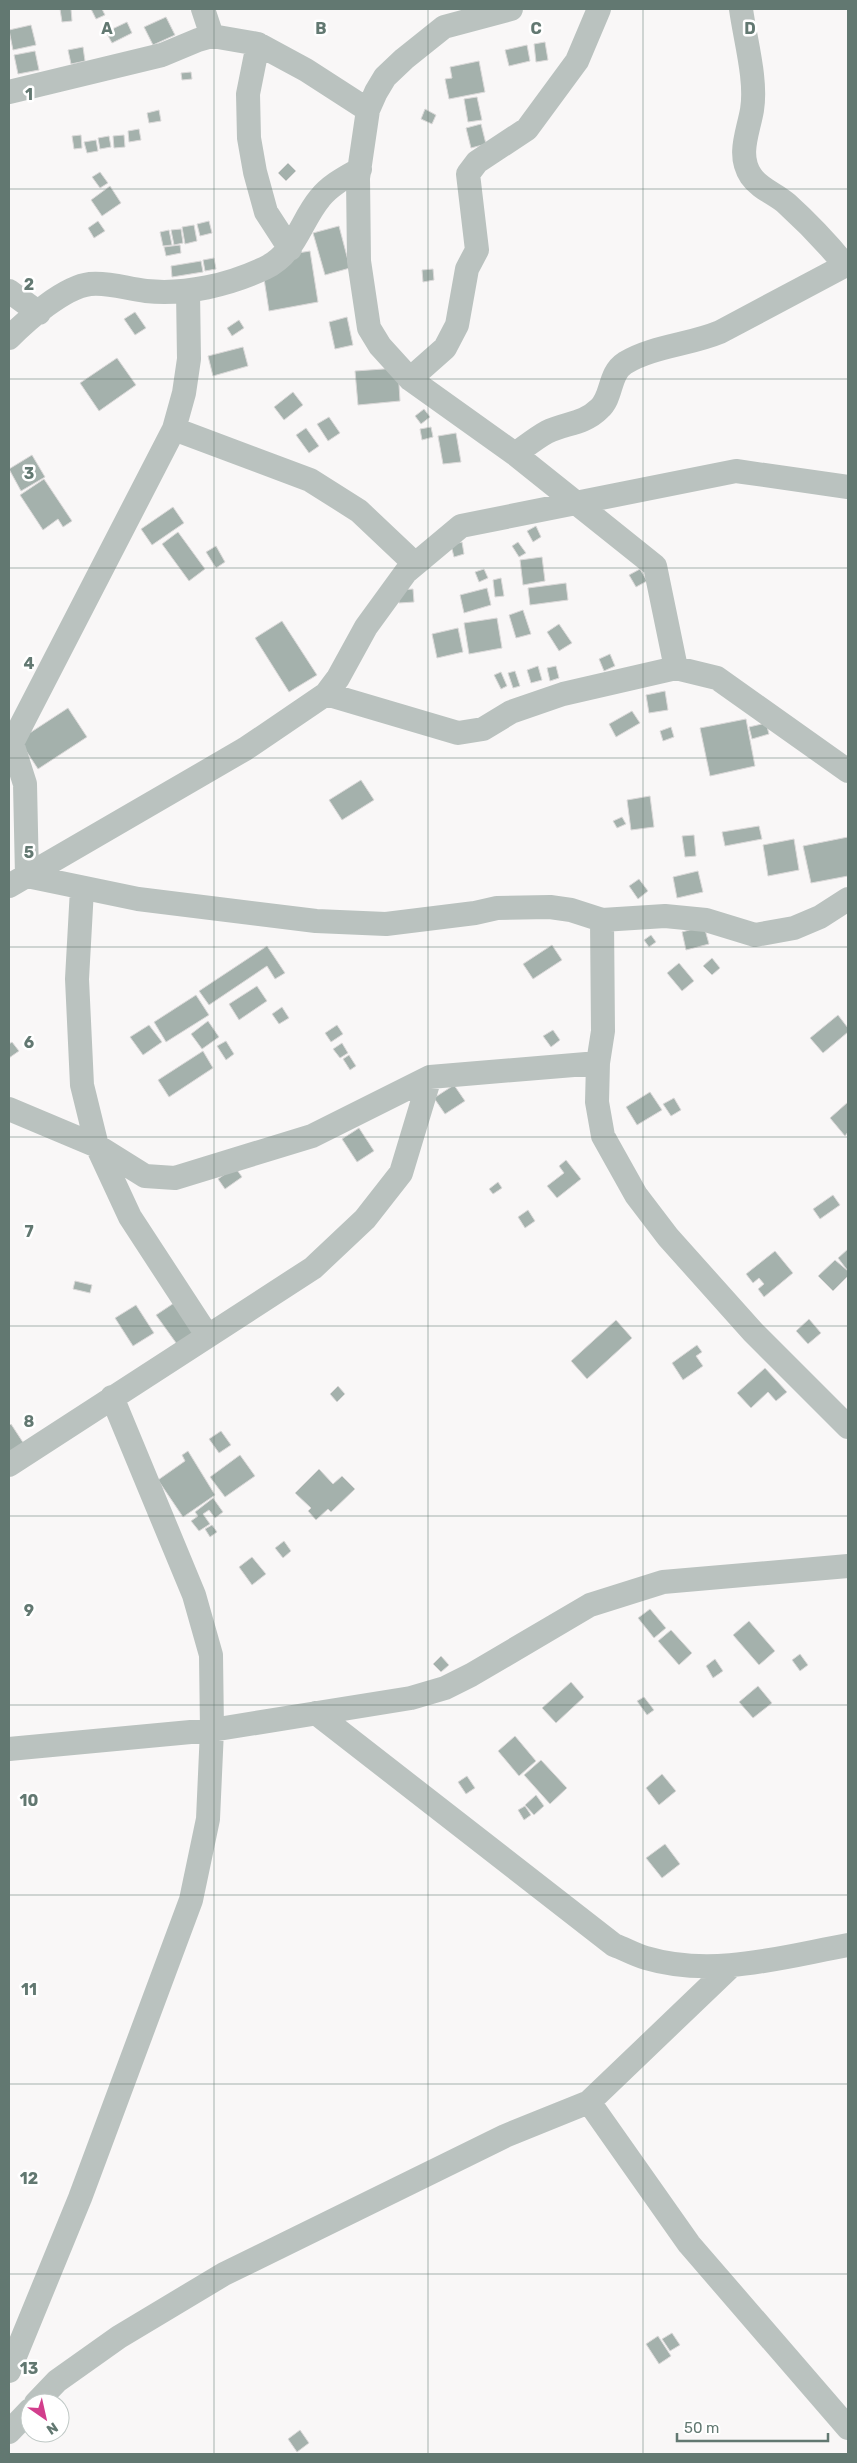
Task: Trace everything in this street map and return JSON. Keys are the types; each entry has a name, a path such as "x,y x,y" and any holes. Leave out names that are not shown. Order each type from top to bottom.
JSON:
{"street":[{"path":"203,9 212,36"},
{"path":"511,9 444,27 385,77 376,92 368,110 360,169 359,261 369,328 380,346 410,379 515,454 654,566 676,668"},
{"path":"410,379 445,348 457,325 467,269 476,250 468,174 477,162 526,129 577,61 599,9"},
{"path":"515,454 547,432 584,420 602,408 613,376 623,364 641,355 704,339 720,332 847,264 786,203 759,185 751,177 746,166 744,140 752,111 754,92 741,9"},
{"path":"9,92 162,55 212,36 258,44 306,70 368,110"},
{"path":"258,44 248,94 249,138 255,172 266,212 290,249"},
{"path":"9,338 70,290 89,284 115,284 144,291 188,291 246,276 266,268 279,260 290,249 321,197 360,169"},
{"path":"9,291 39,313"},
{"path":"18,881 25,784 12,743 174,429 184,392 189,359 188,291"},
{"path":"174,429 310,480 359,511 414,563"},
{"path":"18,881 245,749 326,694 338,678 366,627 414,563 461,526 736,471 848,487"},
{"path":"326,694 458,733 483,729 511,712 563,694 676,668 717,678 848,771"},
{"path":"18,881 166,903 326,921 386,924 475,913 497,908 550,907 571,910 602,920 665,916 706,920 755,935 794,928 820,917 848,899"},
{"path":"82,889 77,979 82,1085 97,1146 130,1217 207,1336"},
{"path":"602,920 603,1031 598,1063 597,1102 603,1136 636,1194 668,1237 753,1332 848,1427"},
{"path":"9,1109 97,1146 145,1176 175,1178 312,1136 430,1077 598,1063"},
{"path":"9,1465 313,1268 365,1219 401,1174 430,1077"},
{"path":"9,2371 80,2198 191,1900 208,1819 212,1730 211,1654 194,1595 112,1397"},
{"path":"9,1749 212,1730 316,1712 376,1706 445,1688 503,1657 590,1605 663,1582 848,1566"},
{"path":"316,1712 614,1945 645,1958 671,1964 730,1967 848,1945"},
{"path":"46,2393 57,2381 119,2337 224,2274 504,2136 589,2102 730,1967"},
{"path":"589,2102 689,2244 848,2428"},
{"path":"9,2432 20,2420"}],"building":[{"path":"60,9 71,9 72,21 62,22"},
{"path":"91,9 102,9 105,15 96,19"},
{"path":"166,17 175,35 153,45 144,27"},
{"path":"127,22 132,33 112,43 106,32"},
{"path":"31,25 36,45 13,50 9,30"},
{"path":"545,42 548,60 536,62 534,44"},
{"path":"527,45 530,61 509,66 505,50"},
{"path":"83,47 85,61 71,64 68,50"},
{"path":"35,51 39,70 18,74 14,55"},
{"path":"479,61 485,92 449,99 445,79 452,78 450,67"},
{"path":"191,72 192,79 182,80 181,73"},
{"path":"477,97 482,120 468,122 464,99"},
{"path":"425,109 436,115 432,124 421,119"},
{"path":"159,110 161,121 149,123 147,113"},
{"path":"481,124 486,144 471,148 466,128"},
{"path":"139,129 141,140 129,142 128,131"},
{"path":"81,135 82,148 74,149 72,136"},
{"path":"124,135 125,147 114,148 113,136"},
{"path":"109,136 111,147 100,149 98,138"},
{"path":"96,140 98,151 87,153 84,142"},
{"path":"288,163 296,171 286,181 278,173"},
{"path":"100,172 108,183 100,188 92,177"},
{"path":"110,186 121,203 102,216 91,200"},
{"path":"98,221 105,231 94,238 88,228"},
{"path":"209,221 212,233 200,236 197,224"},
{"path":"194,225 197,241 185,244 182,227"},
{"path":"339,226 350,268 325,275 313,233"},
{"path":"181,229 183,243 174,245 171,230"},
{"path":"169,230 172,245 163,246 160,232"},
{"path":"180,245 181,253 166,256 164,247"},
{"path":"310,251 318,302 269,311 261,259"},
{"path":"214,258 216,269 205,271 203,260"},
{"path":"201,261 203,272 172,277 171,266"},
{"path":"433,269 434,280 423,282 422,270"},
{"path":"135,312 146,328 135,335 124,319"},
{"path":"347,317 353,345 335,349 329,322"},
{"path":"239,320 244,328 232,336 227,328"},
{"path":"243,347 248,366 213,376 208,356"},
{"path":"117,358 136,385 99,411 80,383"},
{"path":"398,368 400,401 358,405 355,371"},
{"path":"293,392 303,405 284,420 274,407"},
{"path":"424,409 430,417 421,424 415,416"},
{"path":"329,417 340,433 328,441 317,424"},
{"path":"431,427 433,437 422,440 420,429"},
{"path":"306,428 319,446 309,453 296,435"},
{"path":"456,433 461,462 443,464 438,436"},
{"path":"32,455 45,477 21,491 9,469"},
{"path":"44,479 72,521 63,527 58,519 43,530 20,495"},
{"path":"173,507 184,523 152,545 141,529"},
{"path":"536,526 541,537 533,542 527,531"},
{"path":"178,532 205,569 189,581 162,544"},
{"path":"462,542 464,554 454,557 451,545"},
{"path":"518,542 526,553 519,557 512,546"},
{"path":"216,546 225,562 216,568 206,552"},
{"path":"542,557 545,581 523,585 520,560"},
{"path":"484,569 488,578 479,582 475,572"},
{"path":"640,569 647,581 636,587 629,575"},
{"path":"501,578 504,596 495,597 493,580"},
{"path":"566,583 568,600 530,605 528,588"},
{"path":"487,588 491,605 464,613 460,595"},
{"path":"413,589 414,602 399,603 398,590"},
{"path":"523,610 531,634 516,638 509,615"},
{"path":"497,618 502,648 469,654 464,623"},
{"path":"282,621 317,675 289,692 255,638"},
{"path":"559,624 572,643 559,651 547,632"},
{"path":"458,628 463,652 437,658 432,634"},
{"path":"610,654 615,666 604,671 599,659"},
{"path":"538,666 542,680 531,683 527,670"},
{"path":"556,666 559,678 550,681 547,668"},
{"path":"515,671 520,686 513,688 508,673"},
{"path":"501,672 507,686 501,689 494,675"},
{"path":"665,691 668,710 649,713 646,695"},
{"path":"68,708 87,737 38,769 19,740"},
{"path":"632,711 640,723 616,737 609,724"},
{"path":"746,719 755,766 710,776 700,728"},
{"path":"766,723 769,734 752,739 749,727"},
{"path":"671,727 674,737 663,741 660,731"},
{"path":"361,780 374,800 342,820 329,800"},
{"path":"650,796 654,827 631,830 627,800"},
{"path":"622,817 626,824 617,828 613,821"},
{"path":"759,826 762,839 725,846 722,832"},
{"path":"694,835 696,856 685,857 682,836"},
{"path":"848,837 848,876 811,883 803,846"},
{"path":"794,839 799,870 768,876 763,845"},
{"path":"698,871 703,892 677,898 673,877"},
{"path":"639,879 648,891 638,899 629,886"},
{"path":"704,926 709,944 686,950 682,932"},
{"path":"651,935 656,942 649,947 644,940"},
{"path":"552,945 562,960 533,979 523,964"},
{"path":"267,946 285,973 275,979 267,966 209,1005 199,991"},
{"path":"712,958 720,968 712,975 703,966"},
{"path":"679,963 694,981 682,991 667,973"},
{"path":"257,986 267,1001 239,1020 229,1004"},
{"path":"196,995 209,1015 166,1042 154,1022"},
{"path":"282,1007 289,1018 279,1024 272,1014"},
{"path":"838,1015 848,1028 848,1032 823,1053 810,1038"},
{"path":"208,1021 219,1037 202,1049 191,1034"},
{"path":"149,1025 162,1042 143,1055 130,1037"},
{"path":"337,1025 343,1034 331,1042 325,1033"},
{"path":"553,1030 560,1040 551,1047 543,1036"},
{"path":"226,1041 234,1054 226,1060 217,1046"},
{"path":"12,1042 19,1051 9,1058 9,1044"},
{"path":"342,1043 348,1053 340,1058 333,1049"},
{"path":"203,1051 213,1068 169,1097 158,1080"},
{"path":"349,1055 356,1066 350,1070 343,1059"},
{"path":"454,1085 465,1101 445,1114 434,1098"},
{"path":"650,1092 662,1110 637,1125 626,1107"},
{"path":"674,1098 681,1110 671,1116 663,1104"},
{"path":"848,1102 848,1132 845,1136 830,1118"},
{"path":"359,1128 374,1151 357,1162 342,1139"},
{"path":"566,1160 581,1179 557,1198 547,1186 564,1173 559,1166"},
{"path":"235,1167 242,1177 225,1189 218,1179"},
{"path":"498,1182 502,1188 493,1194 489,1189"},
{"path":"833,1195 840,1205 820,1219 813,1209"},
{"path":"528,1210 535,1221 525,1228 518,1217"},
{"path":"848,1249 848,1271 838,1258"},
{"path":"775,1251 793,1273 764,1297 758,1289 764,1284 759,1278 753,1283 746,1274"},
{"path":"835,1260 848,1271 848,1276 833,1291 818,1276"},
{"path":"75,1281 92,1285 90,1293 73,1289"},
{"path":"186,1295 208,1326 179,1347 156,1315"},
{"path":"136,1305 154,1333 133,1346 115,1318"},
{"path":"809,1319 821,1333 808,1344 796,1331"},
{"path":"616,1320 632,1338 587,1379 571,1361"},
{"path":"697,1345 702,1352 696,1356 703,1366 683,1380 672,1363"},
{"path":"765,1368 787,1392 776,1401 768,1392 751,1408 737,1393"},
{"path":"338,1386 345,1394 337,1402 330,1394"},
{"path":"11,1424 26,1447 9,1459 9,1426"},
{"path":"221,1431 231,1445 219,1453 209,1439"},
{"path":"188,1451 215,1495 183,1517 158,1480 185,1461 182,1455"},
{"path":"240,1455 255,1476 225,1497 210,1477"},
{"path":"319,1469 333,1484 342,1476 355,1489 331,1512 328,1509 316,1520 308,1511 311,1508 295,1493"},
{"path":"213,1498 223,1512 215,1518 209,1510 203,1514 210,1524 199,1531 191,1521 198,1516 195,1512"},
{"path":"212,1525 217,1532 210,1537 205,1529"},
{"path":"284,1541 291,1551 283,1558 275,1548"},
{"path":"252,1557 266,1574 252,1585 239,1567"},
{"path":"650,1609 666,1628 654,1638 638,1618"},
{"path":"749,1621 775,1651 759,1665 733,1635"},
{"path":"671,1630 692,1653 679,1665 658,1641"},
{"path":"800,1654 808,1665 800,1671 792,1660"},
{"path":"441,1656 449,1665 441,1672 433,1664"},
{"path":"715,1659 723,1671 713,1678 706,1666"},
{"path":"571,1682 584,1697 556,1723 542,1708"},
{"path":"758,1686 772,1703 753,1718 739,1702"},
{"path":"644,1697 654,1710 647,1715 637,1701"},
{"path":"515,1736 536,1761 519,1776 498,1751"},
{"path":"541,1760 567,1788 550,1804 524,1775"},
{"path":"662,1774 676,1791 659,1805 646,1788"},
{"path":"467,1776 475,1788 466,1794 458,1782"},
{"path":"536,1795 544,1806 534,1815 525,1805"},
{"path":"525,1806 531,1815 524,1820 518,1810"},
{"path":"665,1844 680,1864 662,1878 646,1858"},
{"path":"672,2333 680,2345 670,2351 662,2339"},
{"path":"658,2336 671,2356 659,2364 646,2344"},
{"path":"300,2430 309,2443 297,2452 288,2439"}]}
